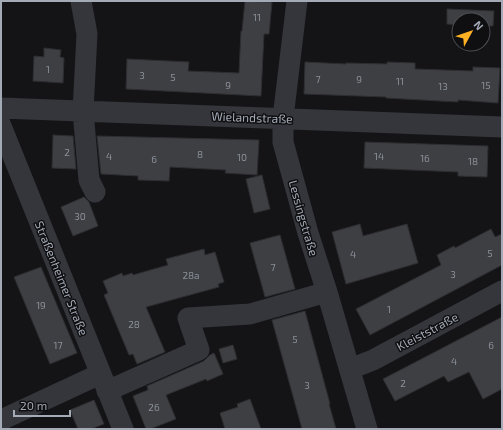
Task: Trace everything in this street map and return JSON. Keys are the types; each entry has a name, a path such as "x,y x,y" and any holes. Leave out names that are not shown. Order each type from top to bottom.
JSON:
{"street":[{"path":"80,1 87,34 83,112 89,180 96,192"},
{"name":"Lessingstraße","path":"297,1 283,118 283,142 308,233 367,429"},
{"name":"Wielandstraße","path":"1,108 502,127"},
{"name":"Straßenheimer Straße","path":"1,126 123,429"},
{"name":"Kleiststraße","path":"350,369 373,360 502,291"},
{"path":"1,420 199,350 188,318 250,314 327,292"}],"building":[{"path":"245,1 272,2 269,34 264,34 261,96 126,89 127,59 189,62 188,71 239,73 241,31"},
{"path":"447,9 494,11 493,26 491,26 491,12 451,12 451,24 447,24"},
{"path":"44,48 61,50 60,57 64,58 63,83 33,81 34,56 44,57"},
{"path":"305,62 346,64 387,64 387,62 415,63 415,69 473,71 473,67 500,68 498,103 304,94"},
{"path":"53,135 73,136 76,169 52,168"},
{"path":"97,136 259,140 257,175 225,173 226,170 170,167 169,181 138,180 138,176 101,174"},
{"path":"365,142 488,146 487,177 458,176 458,172 364,168"},
{"path":"262,175 270,209 254,213 246,179"},
{"path":"84,197 89,202 98,226 73,236 61,207"},
{"path":"360,224 363,236 407,224 418,263 346,284 332,232"},
{"path":"491,229 495,237 502,234 502,265 370,335 356,309 441,265 437,255 454,246 455,248"},
{"path":"280,235 295,289 265,297 250,243"},
{"path":"204,249 205,255 215,252 224,282 218,284 219,287 146,307 165,352 137,364 133,354 129,355 104,295 108,293 103,281 122,273 123,276 132,273 133,275 168,265 166,259"},
{"path":"41,267 77,353 50,364 14,277"},
{"path":"305,311 336,429 302,429 272,320"},
{"path":"502,317 502,389 483,399 469,372 448,382 444,376 395,401 383,379"},
{"path":"233,345 237,359 223,363 219,349"},
{"path":"214,353 223,374 166,395 176,419 150,429 146,429 133,396 148,390 147,386 204,361"},
{"path":"250,399 261,429 225,429 220,413 238,407 237,404"},
{"path":"94,400 104,424 91,429 78,429 70,410"}]}
